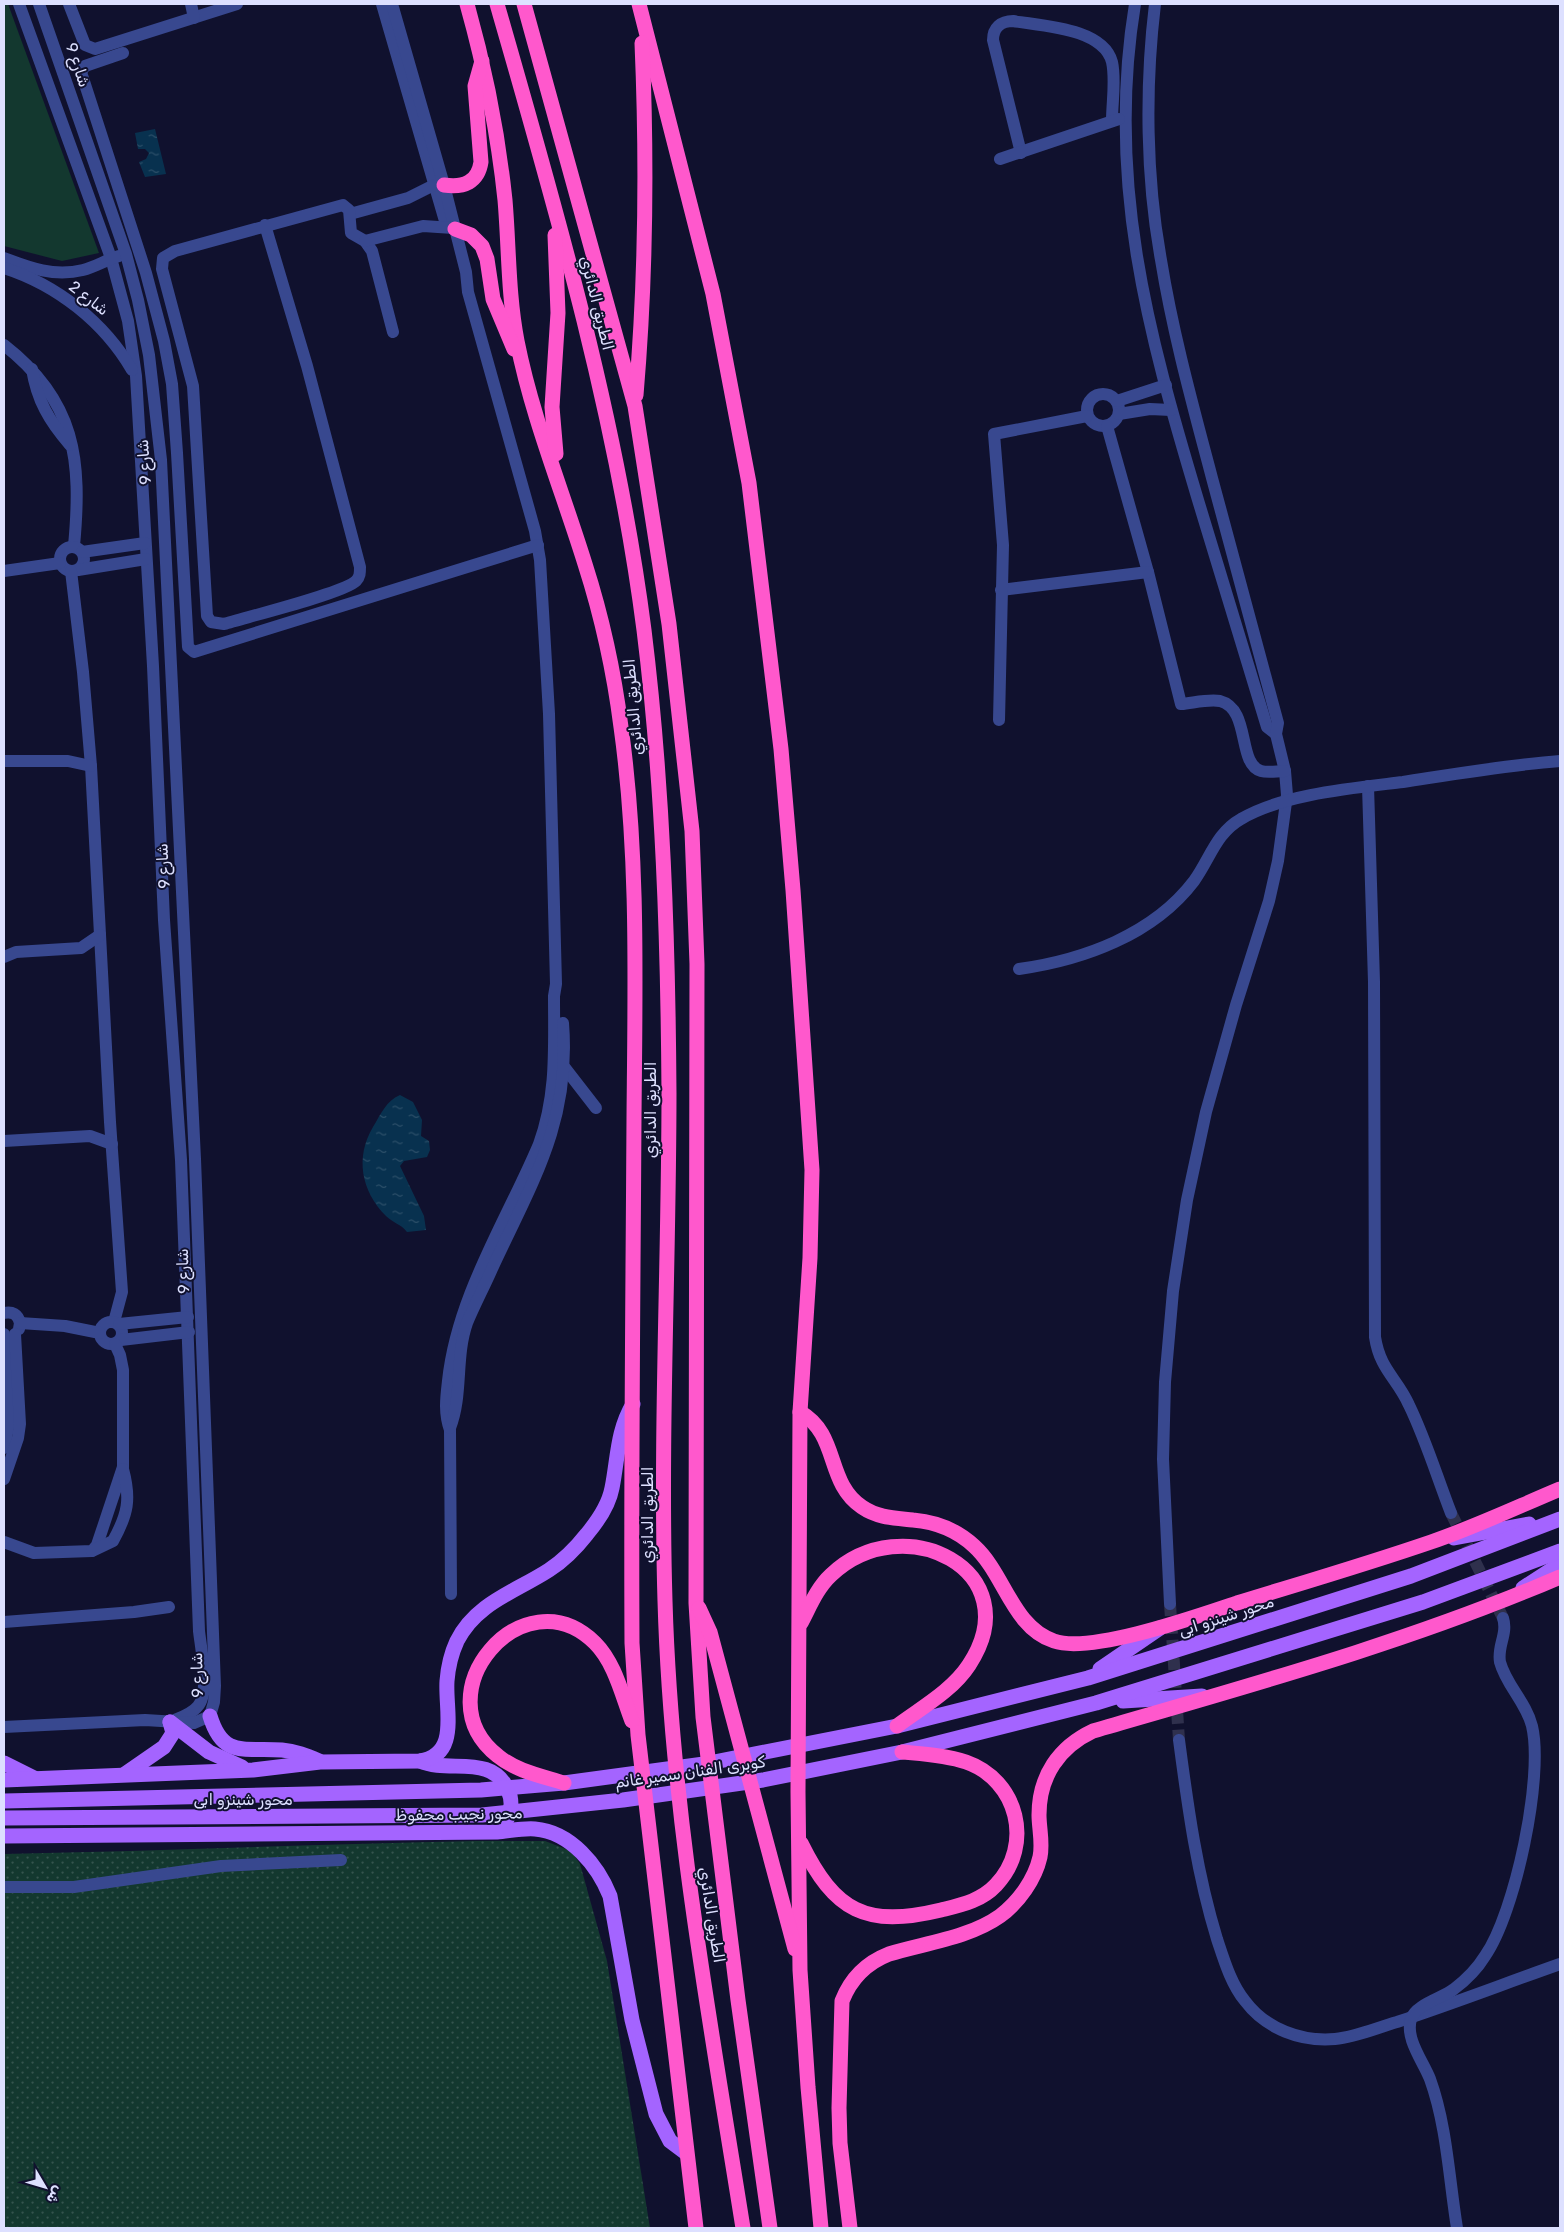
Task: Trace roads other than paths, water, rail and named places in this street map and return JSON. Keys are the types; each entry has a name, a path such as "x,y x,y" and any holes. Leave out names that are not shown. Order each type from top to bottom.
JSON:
{"highway":[{"name":"الطريق الدائري","path":"467,4 482,59 497,136 505,200 514,323 522,363 604,628 621,723 630,797 635,955 632,1643 638,1735 696,2228"},
{"name":"الطريق الدائري","path":"497,4 554,203 597,374 626,522 644,629 654,739 667,964 669,1094 663,1508 670,1714 680,1826 743,2228"},
{"name":"الطريق الدائري","path":"524,4 635,406 669,624 692,839 697,964 696,1603 703,1717 739,2006 770,2228"},
{"path":"635,406 642,288 644,180 640,8"},
{"path":"640,8 713,294 745,464 781,749 793,890 812,1170 810,1258 800,1412 800,1970 808,2087 821,2228"},
{"path":"439,185 460,186 469,184 480,172 481,162 475,86 482,59"},
{"path":"554,203 558,314 552,407 559,484"},
{"path":"451,228 471,235 482,246 487,259 493,299 505,332 522,363"},
{"path":"800,1412 814,1421 824,1434 840,1484 853,1500 880,1516 926,1522 945,1528 964,1538 979,1551 992,1567 1023,1619 1042,1636 1067,1644 1084,1644 1161,1627 1432,1542 1560,1489"},
{"path":"799,1626 816,1593 839,1568 869,1552 902,1546 937,1551 962,1568 979,1592 984,1610 985,1628 976,1654 960,1676 896,1726"},
{"path":"850,2228 840,2143 842,2001 850,1984 862,1970 881,1956 969,1931 1001,1915 1015,1903 1026,1889 1040,1856 1039,1800 1042,1785 1048,1771 1067,1746 1093,1730 1392,1641 1560,1577"},
{"path":"696,1603 710,1632 800,1970"},
{"path":"564,1783 517,1767 497,1756 489,1748 476,1728 471,1706 472,1683 487,1652 503,1636 523,1626 545,1622 567,1626 586,1636 602,1651 613,1670 638,1735"},
{"path":"799,1838 824,1883 841,1900 862,1912 885,1918 909,1918 968,1904 994,1887 1007,1871 1015,1852 1016,1820 1010,1801 999,1783 967,1762 954,1758 902,1752"}],"main road":[{"path":"420,1761 437,1755 447,1740 448,1673 453,1652 463,1632 486,1606 560,1562 589,1532 602,1512 612,1489 620,1432 633,1404"},
{"path":"1432,1542 1560,1518"},
{"name":"محور شينزو ابى","path":"896,1726 1088,1678 1411,1576 1560,1518"},
{"path":"902,1752 1096,1703 1424,1602 1560,1551"},
{"path":"1509,1597 1560,1564"},
{"path":"1088,1678 1161,1627"},
{"path":"1096,1703 1218,1694"},
{"path":"210,1716 219,1739 232,1747 301,1753 320,1762"},
{"path":"170,1722 191,1740 216,1756 253,1770"},
{"path":"124,1774 168,1744 174,1733 170,1722"},
{"name":"كوبرى الفنان سمير غانم","path":"481,1790 564,1783 704,1764 896,1726"},
{"name":"كوبرى الفنان سمير غانم","path":"482,1814 623,1800 755,1782 902,1752"},
{"path":"4,1780 253,1770 320,1762 420,1761 438,1766 476,1766 500,1779 509,1792 511,1808 505,1822 497,1832"},
{"path":"4,1763 34,1778"},
{"name":"محور شينزو ابى","path":"4,1801 481,1790"},
{"name":"محور شينزو ابى","path":"4,1818 482,1814"},
{"name":"محور نجيب محفوظ","path":"4,1836 497,1832 536,1829 547,1832 577,1849 600,1875 610,1896 632,2020 656,2114 667,2137 686,2153"}],"street":[{"name":"شارع 9","path":"19,4 111,258 128,320 136,376 153,666 164,920 189,1332 204,1691 199,1706 170,1722"},
{"name":"شارع 9","path":"39,4 126,254 149,355 161,460 195,1159 215,1686 214,1702 210,1716 194,1723 170,1722"},
{"path":"69,4 85,45 95,49 237,4"},
{"path":"191,4 194,18"},
{"path":"382,4 439,185"},
{"path":"392,4 439,185 466,272 468,292 538,545 549,714 556,984 554,996 555,1078 548,1118 534,1157 461,1314 454,1340 454,1367"},
{"path":"1135,4 1125,118 1128,197 1135,254 1171,410 1267,727 1276,734"},
{"path":"1155,4 1151,59 1150,124 1153,198 1160,260 1186,380 1278,723 1276,734 1285,771 1287,801 1274,881 1206,1112 1179,1245 1168,1336 1163,1421 1164,1498 1170,1604"},
{"path":"1021,153 992,40 996,29 1005,21 1083,34 1099,42 1107,51 1112,62 1112,120"},
{"path":"123,53 85,66 82,72 146,273 164,341 172,384 188,647 194,652 206,650 261,631 538,545"},
{"path":"1000,159 1112,120 1125,118"},
{"path":"350,214 408,198 439,185"},
{"path":"265,225 310,376 360,567 360,576 346,588 217,624 207,616 193,386 161,263 164,258 175,251 265,225 346,206 350,214 351,233 365,241 372,250 393,332"},
{"path":"365,241 423,226 451,228"},
{"name":"شارع 2","path":"4,258 40,271 54,273 83,270 126,254"},
{"name":"شارع 2","path":"4,268 47,287 87,314 117,346 136,376"},
{"path":"4,345 32,368 54,399 67,428 73,448 78,499 78,549 84,562 74,570"},
{"path":"1117,401 1166,385"},
{"path":"1098,395 1110,396 1117,401 1119,414 1115,422 1107,426 1097,426 1087,416 1088,403 1098,395"},
{"path":"1119,414 1150,408 1171,410"},
{"path":"999,720 1003,538 994,434 1087,416"},
{"path":"1107,426 1148,572 1181,704 1212,701 1228,705 1237,717 1253,766 1262,771 1285,771"},
{"path":"141,462 161,460"},
{"path":"145,543 64,549 60,553 60,563 66,570 74,570 146,559"},
{"path":"4,571 60,563"},
{"path":"4,1542 34,1553 92,1551 113,1542 129,1502 123,1468 124,1377 118,1342 123,1335 117,1323 122,1292 110,1122 90,749 74,570"},
{"path":"1002,590 1148,572"},
{"path":"153,666 170,665"},
{"path":"68,761 90,749"},
{"path":"4,761 68,761 91,766"},
{"path":"1019,969 1051,964 1083,955 1142,927 1165,911 1181,896 1198,874 1217,840 1232,824 1258,810 1287,801 1368,786 1560,761"},
{"path":"1368,786 1374,982 1375,1337 1382,1365 1406,1397 1415,1417 1451,1513"},
{"path":"164,920 182,921"},
{"path":"4,946 10,955 81,948 100,935"},
{"path":"81,948 102,960"},
{"path":"451,1594 450,1430 446,1406 454,1367 471,1314 550,1142 560,1109 565,1068 562,1003 556,984"},
{"path":"565,1068 596,1108"},
{"path":"90,1136 110,1122"},
{"path":"4,1141 90,1136 112,1144"},
{"path":"180,1160 195,1159"},
{"path":"4,1448 9,1423 11,1331 16,1315 5,1309"},
{"path":"188,1317 105,1324 100,1332 100,1337 106,1344 189,1332"},
{"path":"11,1331 65,1326 100,1332"},
{"path":"4,1479 18,1438 20,1424 11,1331"},
{"path":"4,1622 134,1612 168,1607"},
{"path":"1457,2228 1438,2107 1429,2077 1412,2037 1412,2017 1419,2010 1461,1984 1485,1958 1506,1917 1515,1887 1531,1794 1534,1740 1524,1704 1500,1664 1500,1650 1505,1628 1503,1618"},
{"path":"4,1727 145,1720 170,1722"},
{"path":"1179,1740 1193,1843 1204,1898 1222,1955 1244,2000 1259,2016 1278,2028 1311,2039 1349,2037 1412,2017 1560,1964"},
{"path":"4,1887 74,1888 220,1866 341,1860"}],"water":[{"path":"155,129 166,174 145,177 139,162 146,159 149,153 145,149 138,149 135,133"},
{"path":"400,1095 413,1102 422,1120 421,1136 429,1141 430,1150 427,1157 404,1161 400,1166 424,1216 426,1230 407,1232 386,1216 371,1196 363,1173 364,1150 367,1138 384,1108"}],"tunnel":[{"path":"1451,1513 1503,1618"},
{"path":"1170,1604 1179,1740"}]}
